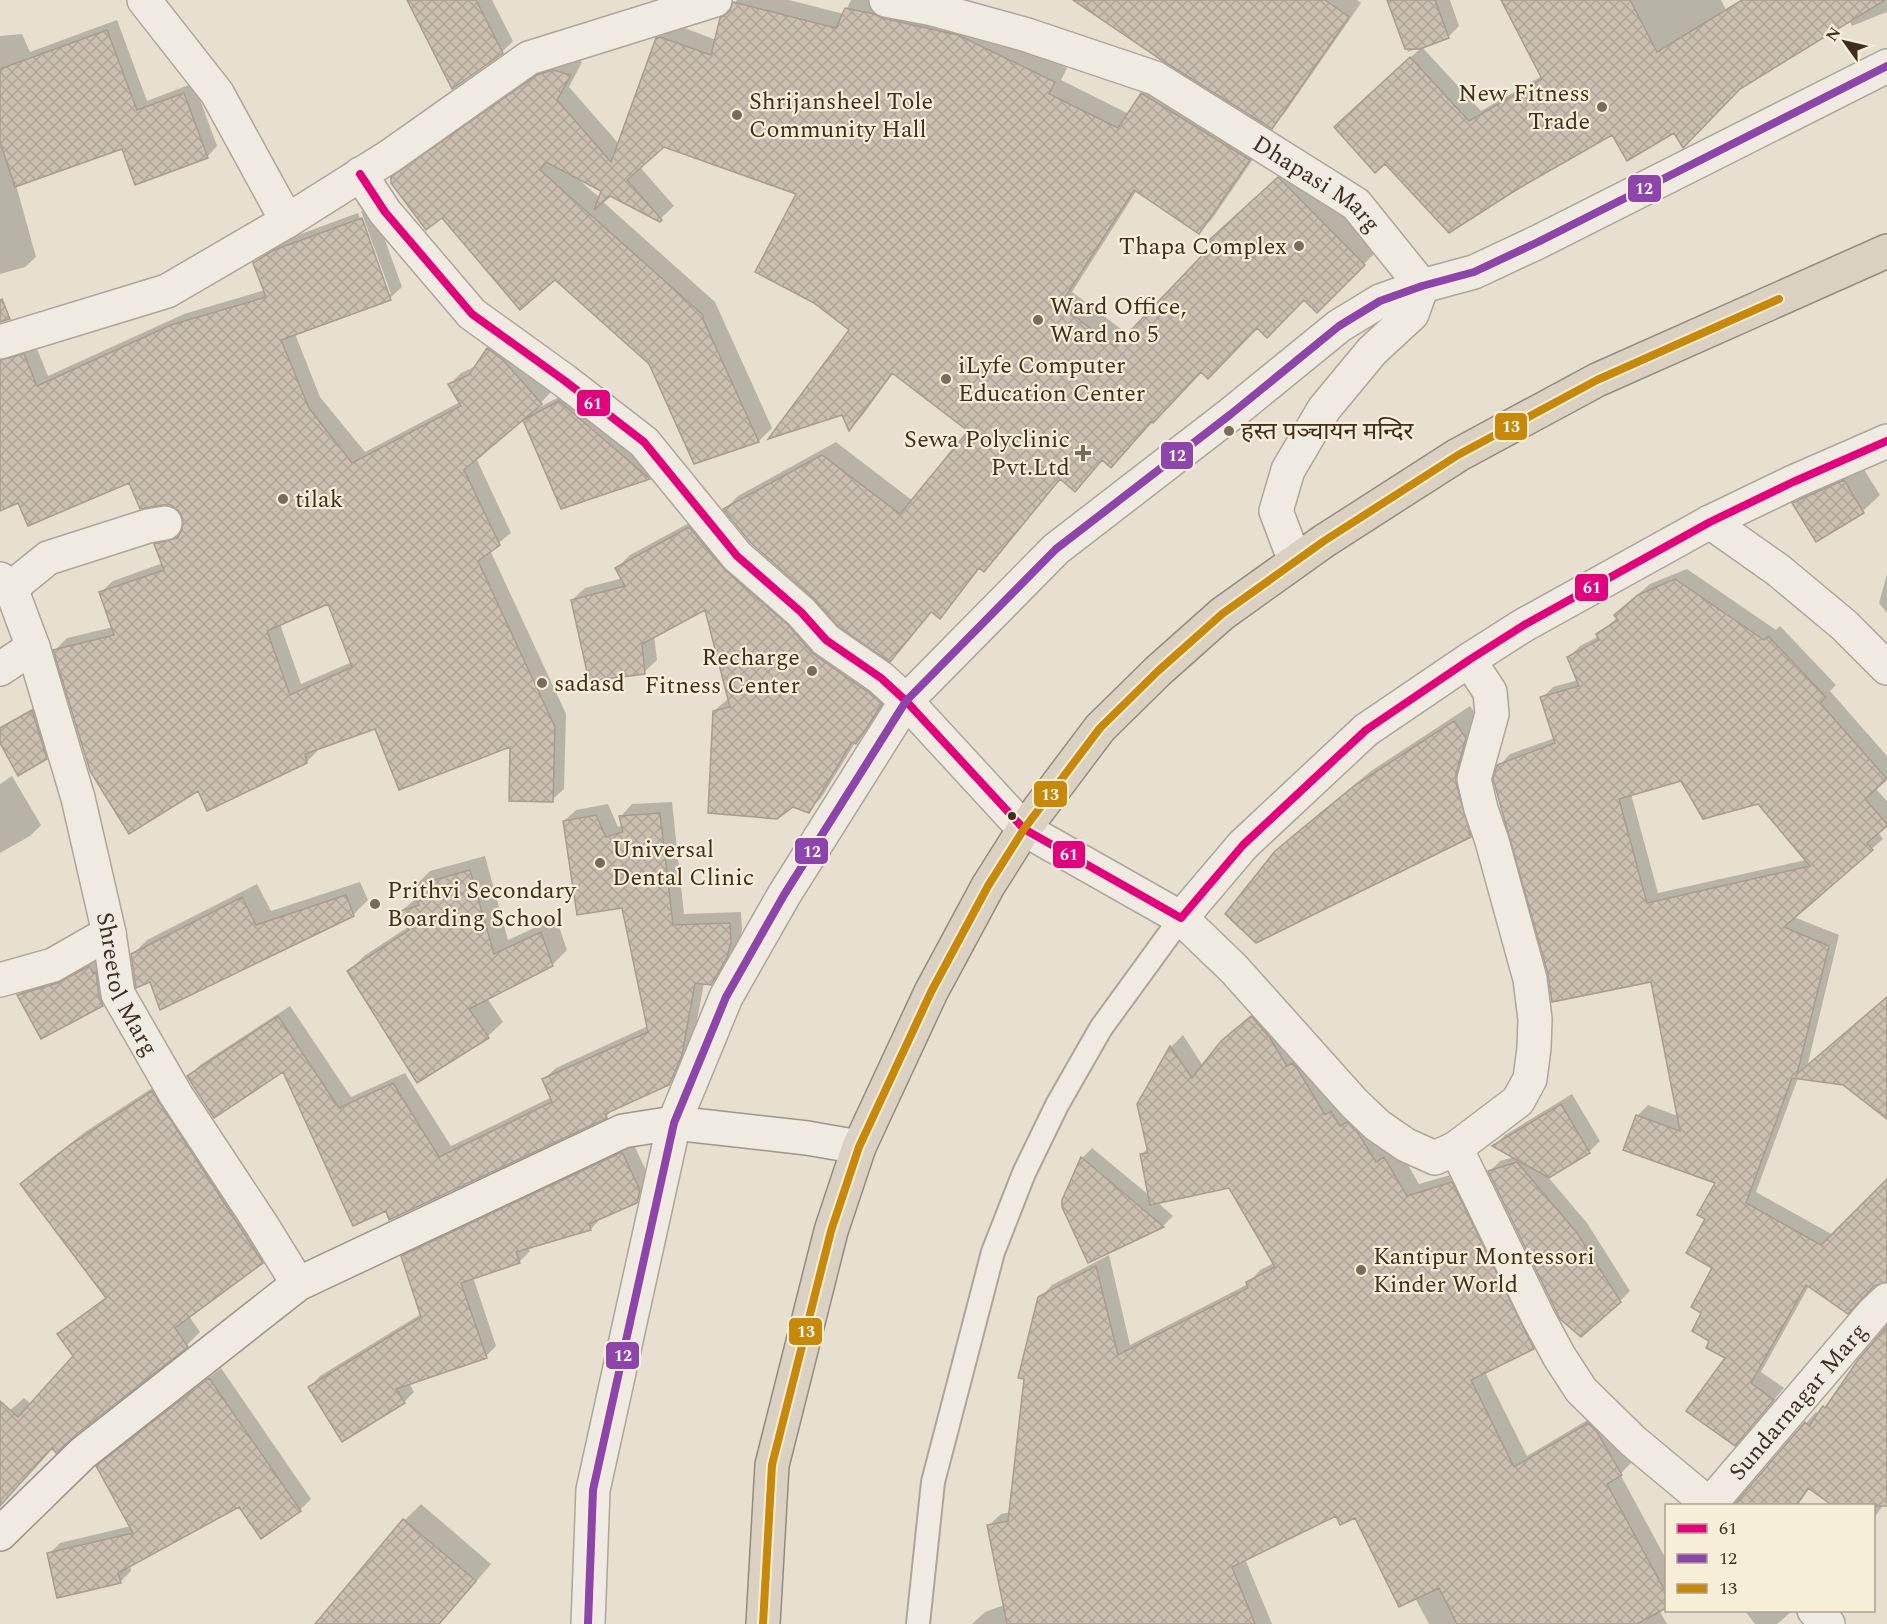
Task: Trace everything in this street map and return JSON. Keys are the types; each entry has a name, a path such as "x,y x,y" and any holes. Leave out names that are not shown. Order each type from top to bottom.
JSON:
{"highway":[{"path":"763,1624 772,1465 831,1231 859,1147 959,937 1024,829 1100,728 1158,671 1222,614 1295,561 1458,455 1597,380 1887,251"}],"street":[{"path":"144,0 217,93 287,221"},
{"path":"0,342 167,291 287,221 390,156 529,58 715,0"},
{"name":"Dhapasi Marg","path":"886,0 934,4 1155,78 1356,204 1422,286"},
{"path":"588,1624 593,1490 674,1123 726,997 784,894 906,701 1056,549 1232,414 1339,326 1380,301 1422,286 1474,272 1538,242 1887,66"},
{"path":"360,174 385,212 472,314 566,381 644,442 737,556 801,612 826,640 880,678 906,701 1024,829 1181,918 1234,969 1354,1103 1377,1125 1406,1145 1435,1158 1456,1148 1518,1101 1530,1079 1534,1048 1535,1019 1530,979 1474,779 1492,714 1490,692 1469,660"},
{"path":"1295,561 1276,511 1288,470 1324,409 1372,351 1412,314 1422,286"},
{"path":"1181,918 1243,845 1366,730 1469,660 1524,625 1710,522 1887,441"},
{"path":"1710,522 1778,570 1844,625 1887,668"},
{"path":"6,584 48,558 148,526 165,523"},
{"name":"Shreetol Marg","path":"6,584 33,648 78,798 109,933 118,993 177,1095 298,1284"},
{"path":"0,669 33,648"},
{"path":"0,980 53,966 109,933"},
{"path":"0,1533 83,1453 298,1284 622,1131 674,1123 807,1138 859,1147"},
{"path":"1456,1148 1538,1317 1581,1390 1633,1441 1709,1504"},
{"name":"Sundarnagar Marg","path":"1711,1504 1874,1312 1887,1300"},
{"path":"1815,1612 1827,1624"}],"lane":[{"path":"918,1624 933,1482 993,1252 1024,1173 1057,1105 1095,1038 1181,918"}],"building":[{"path":"407,0 476,0 503,53 452,89"},
{"path":"1073,0 1325,0 1349,17 1272,129 1163,61"},
{"path":"1387,0 1435,0 1449,38 1420,49 1405,49"},
{"path":"1501,0 1630,0 1657,52 1742,0 1885,0 1740,89 1683,148 1674,133 1627,161 1612,135 1516,190 1449,233 1385,164 1375,173 1334,127 1410,57 1469,121 1542,79"},
{"path":"733,2 836,28 845,8 958,35 1055,82 1049,94 1118,128 1141,93 1250,160 1199,234 1134,190 1060,305 1115,347 1213,244 1208,241 1278,177 1365,265 1317,313 1304,300 1267,338 1257,328 1208,379 1201,372 1153,423 1151,422 1111,468 1102,460 1075,492 1060,479 984,572 979,568 940,619 931,612 890,662 838,626 813,598 751,543 723,509 822,455 900,514 968,431 892,373 849,431 842,415 768,439 849,330 814,303 755,272 796,194 664,147 627,180 662,220 660,222 610,196 594,210 601,191 546,162 540,170 703,315 759,442 694,464 649,364 555,280 520,310 442,218 426,230 391,183 391,177 537,75 553,70 571,75 557,100 611,162 656,38 660,37 711,55 720,18 729,12"},
{"path":"107,30 137,110 184,93 208,158 135,185 122,149 15,187 0,142 0,69"},
{"path":"362,218 391,300 281,340 309,408 352,463 461,406 448,384 469,375 487,348 503,360 542,404 464,470 500,545 478,561 555,727 553,802 509,801 510,747 399,790 375,729 305,754 307,763 207,811 198,791 129,834 90,771 53,650 114,635 99,592 164,570 154,544 177,538 182,530 183,519 179,511 171,505 140,509 129,483 28,526 18,503 0,511 0,360 24,354 37,386 171,325 266,297 253,263 274,250","holes":["328,604 352,667 290,695 267,631"]},
{"path":"2,299 10,319 0,322 0,300"},
{"path":"559,401 650,479 561,509 523,420"},
{"path":"1844,480 1864,513 1816,542 1792,503"},
{"path":"689,527 725,570 788,625 812,653 882,704 856,744 852,742 809,813 793,807 777,819 708,813 713,711 730,707 705,610 642,644 645,674 589,681 571,600 625,586 615,568"},
{"path":"1675,579 1764,640 1768,636 1826,697 1820,703 1887,779 1865,799 1887,824 1867,843 1873,850 1784,927 1829,946 1797,1074 1887,997 1887,1119 1843,1085 1792,1078 1746,1203 1821,1245 1887,1179 1887,1282 1874,1286 1848,1314 1806,1285 1751,1383 1774,1400 1735,1446 1686,1411 1725,1358 1706,1348 1709,1341 1692,1331 1701,1313 1691,1307 1712,1268 1686,1253 1705,1219 1697,1215 1715,1183 1623,1150 1636,1115 1680,1131 1651,982 1552,1002 1548,974 1493,779 1497,765 1555,743 1540,697 1579,686 1567,657 1599,640 1596,634 1618,620 1614,615 1638,595","holes":["1681,781 1703,819 1758,804 1810,866 1647,903 1619,799"]},
{"path":"32,710 47,759 18,776 0,743 0,728"},
{"path":"1454,721 1466,738 1456,774 1456,783 1471,837 1256,943 1225,914 1275,851 1354,786"},
{"path":"660,813 673,925 730,923 731,943 727,957 711,985 695,983 682,1055 669,1085 605,1114 607,1118 389,1220 386,1211 353,1226 283,1072 214,1118 187,1076 278,1016 339,1108 393,1083 439,1157 552,1102 542,1079 648,1032 622,908 577,915 563,821 596,815 606,837 623,832 619,816"},
{"path":"470,870 494,954 541,932 553,966 469,1009 489,1038 417,1083 347,971 409,930 398,912 419,905 413,886"},
{"path":"346,895 354,916 160,1010 150,982 136,988 131,954 242,897 256,925"},
{"path":"89,966 93,973 96,972 99,997 103,1006 41,1039 17,995 58,983"},
{"path":"1251,1016 1270,1038 1287,1066 1293,1063 1297,1068 1325,1115 1331,1111 1340,1126 1347,1122 1358,1133 1376,1162 1384,1157 1407,1196 1452,1182 1534,1349 1471,1380 1514,1467 1588,1423 1597,1432 1622,1475 1607,1484 1665,1591 1665,1609 1637,1624 1457,1624 1439,1588 1399,1607 1355,1518 1340,1525 1336,1516 1232,1567 1255,1624 1007,1624 987,1525 1008,1521 1024,1379 1018,1378 1038,1297 1096,1266 1118,1355 1248,1288 1246,1282 1275,1267 1229,1188 1150,1205 1140,1154 1148,1153 1137,1104 1170,1046 1192,1078 1221,1041"},
{"path":"152,1091 263,1263 175,1328 188,1347 78,1433 56,1453 52,1448 0,1506 0,1401 18,1417 73,1356 57,1334 106,1298 20,1184 70,1145"},
{"path":"1561,1104 1590,1153 1549,1178 1492,1146"},
{"path":"622,1152 640,1190 637,1203 589,1224 591,1230 516,1252 520,1263 461,1283 487,1358 396,1389 405,1403 342,1442 308,1387 421,1317 401,1256"},
{"path":"1081,1157 1164,1227 1088,1263 1062,1207 1062,1200"},
{"path":"1517,1162 1577,1233 1621,1302 1581,1337 1560,1319 1488,1171"},
{"path":"1887,1326 1887,1506 1830,1504 1808,1488 1797,1504 1735,1504 1805,1422 1809,1426 1823,1406 1825,1408 1858,1360"},
{"path":"209,1378 301,1511 261,1539 239,1507 118,1573 121,1583 57,1598 47,1553 133,1533 96,1466"},
{"path":"403,1519 476,1581 439,1624 315,1624"}],"transit line":[{"name":"12","path":"588,1624 593,1490 674,1123 726,997 784,895 906,701 1056,549 1231,414 1339,326 1380,301 1422,286 1474,272 1538,242 1887,66"},
{"name":"61","path":"360,174 385,212 472,314 644,442 737,556 801,612 826,640 881,678 906,701 1024,829 1181,918 1243,845 1366,730 1469,660 1524,625 1710,522 1793,482 1887,441"},
{"name":"13","path":"763,1624 772,1465 831,1231 859,1147 931,992 988,886 1024,829 1100,728 1158,671 1222,614 1324,541 1458,455 1597,380 1779,299"}],"place":[{"name":"New Fitness Trade","path":"1602,107"},
{"name":"Shrijansheel Tole Community Hall","path":"737,115"},
{"name":"Thapa Complex","path":"1299,246"},
{"name":"Ward Office, Ward no 5","path":"1038,320"},
{"name":"iLyfe Computer Education Center","path":"946,379"},
{"name":"हस्त पञ्चायन मन्दिर","path":"1229,431"},
{"name":"Sewa Polyclinic Pvt.Ltd","path":"1083,453"},
{"name":"tilak","path":"283,499"},
{"name":"Recharge Fitness Center","path":"812,671"},
{"name":"sadasd","path":"542,683"},
{"name":"Universal Dental Clinic","path":"600,863"},
{"name":"Prithvi Secondary Boarding School","path":"375,904"},
{"name":"Kantipur Montessori Kinder World","path":"1361,1270"}]}
